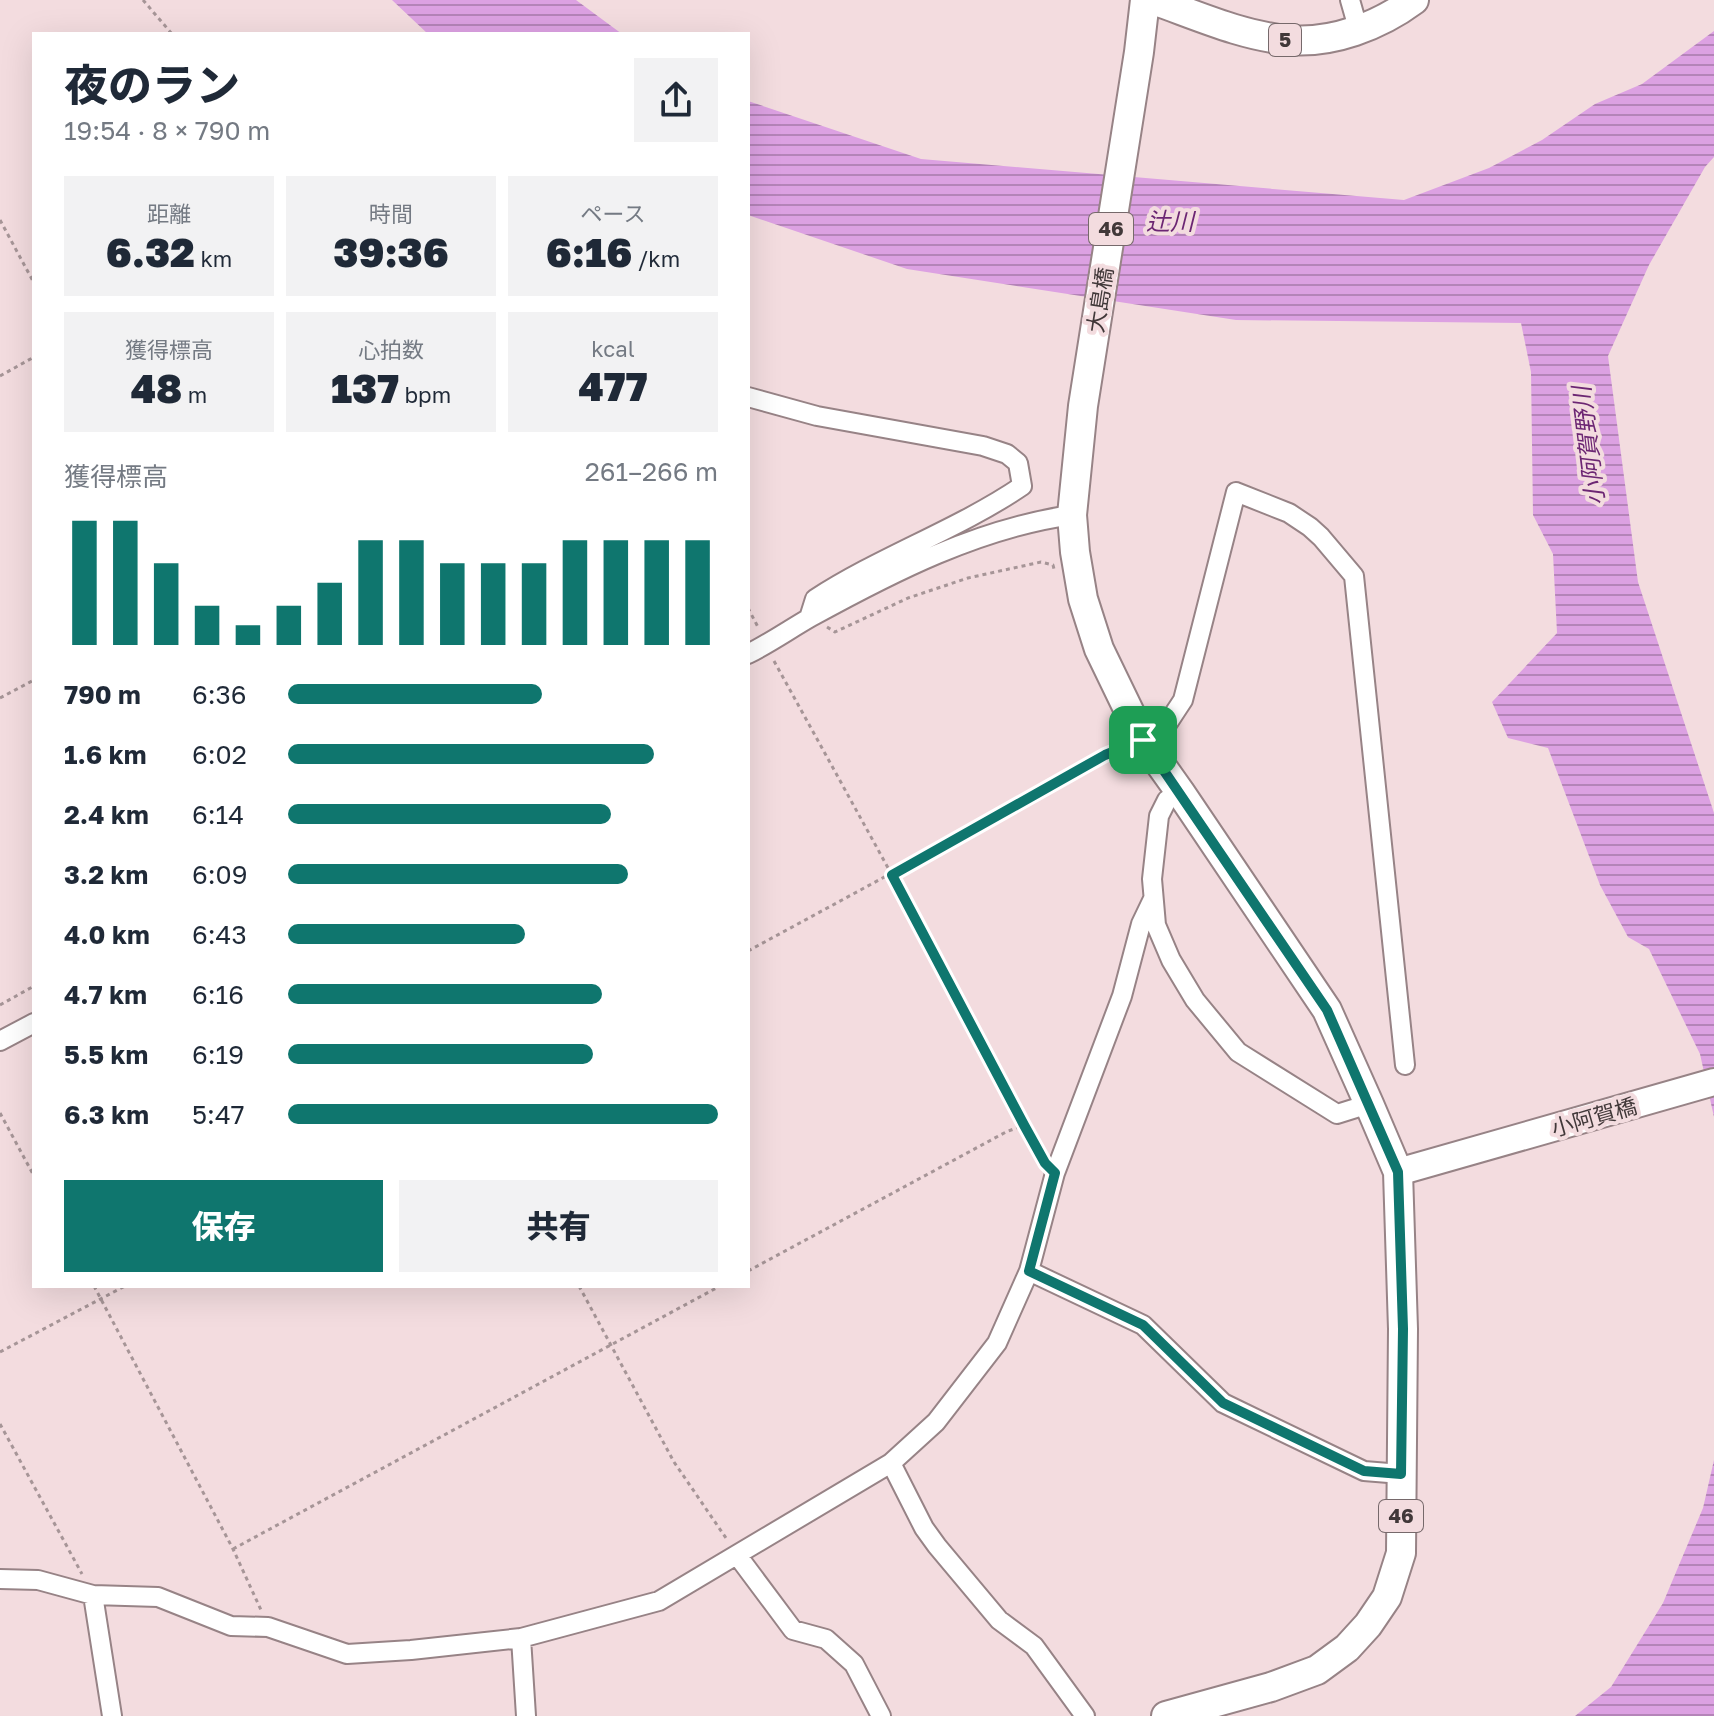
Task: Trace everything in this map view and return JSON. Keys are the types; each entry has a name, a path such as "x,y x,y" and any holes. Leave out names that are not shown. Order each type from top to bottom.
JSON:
{"main road":[{"name":"大島橋","path":"1072,515 1083,406 1145,0"},
{"name":"5","path":"1153,0 1230,27 1291,40 1337,35 1396,13 1414,0"},
{"name":"46","path":"1072,515 1083,599 1099,649 1143,740 1327,1010 1398,1172 1403,1329 1401,1553 1387,1597 1347,1648 1317,1670 1271,1687 1166,1716"}],"street":[{"path":"1350,0 1362,24 1386,0"},
{"path":"750,398 817,416 983,446 1007,454 1018,463 1022,486 996,503 845,580 815,599 809,618"},
{"path":"1143,740 1160,735 1183,700 1236,492 1289,513 1310,527 1354,576 1405,1065"},
{"path":"750,653 809,618 920,561 997,532 1072,515"},
{"path":"1180,792 1167,800 1159,816 1152,879 1153,899 1156,925 1171,960 1195,1000 1238,1052 1337,1114 1369,1104"},
{"path":"0,1579 38,1580 93,1595 158,1597 231,1626 268,1627 347,1654 521,1638 659,1601 737,1555 891,1463 936,1422 997,1343 1029,1271 1055,1173 1122,996 1141,924 1153,899"},
{"path":"0,1041 32,1024"},
{"name":"小阿賀橋","path":"1398,1172 1714,1082"},
{"path":"1029,1271 1143,1325 1223,1403 1364,1471 1401,1474"},
{"path":"891,1463 924,1528 937,1546 999,1620 1034,1646 1085,1716"},
{"path":"737,1555 793,1630 826,1639 854,1664 881,1716"},
{"path":"93,1595 112,1716"},
{"path":"521,1638 526,1716"}],"path":[{"path":"143,0 170,32"},
{"path":"0,220 32,279"},
{"path":"0,376 32,358"},
{"path":"809,618 835,632 908,598 968,578 1041,562 1053,565 1057,579"},
{"path":"750,612 757,625"},
{"path":"766,645 1024,1125 1045,1163 1055,1173"},
{"path":"0,698 32,681"},
{"path":"750,950 892,875 1105,755 1143,740"},
{"path":"0,1005 32,987"},
{"path":"0,1113 32,1172"},
{"path":"750,1270 1024,1125"},
{"path":"95,1288 233,1549 268,1627"},
{"path":"0,1352 121,1288"},
{"path":"580,1288 674,1462 737,1555"},
{"path":"233,1549 716,1288"},
{"path":"0,1424 93,1595"}],"water":[{"path":"392,0 576,0 619,32 426,32"},
{"path":"1714,31 1714,157 1705,167 1649,265 1608,356 1638,582 1714,813 1714,1117 1700,1054 1649,949 1628,937 1600,885 1548,748 1508,738 1492,702 1557,633 1553,554 1533,515 1531,372 1521,323 1236,320 907,269 750,216 750,102 921,159 1404,200 1489,168 1542,140 1595,104 1642,84"},
{"path":"1714,1460 1714,1716 1575,1716 1611,1687 1663,1603 1703,1508"}],"route":[{"path":"1143,740 1327,1010 1398,1172 1403,1329 1401,1474 1364,1471 1223,1403 1143,1325 1029,1271 1055,1173 1045,1163 1024,1125 892,875 1105,755 1143,740"}],"water label":[{"name":"辻川","path":"1170,222"},
{"name":"小阿賀野川","path":"1589,446"}]}
